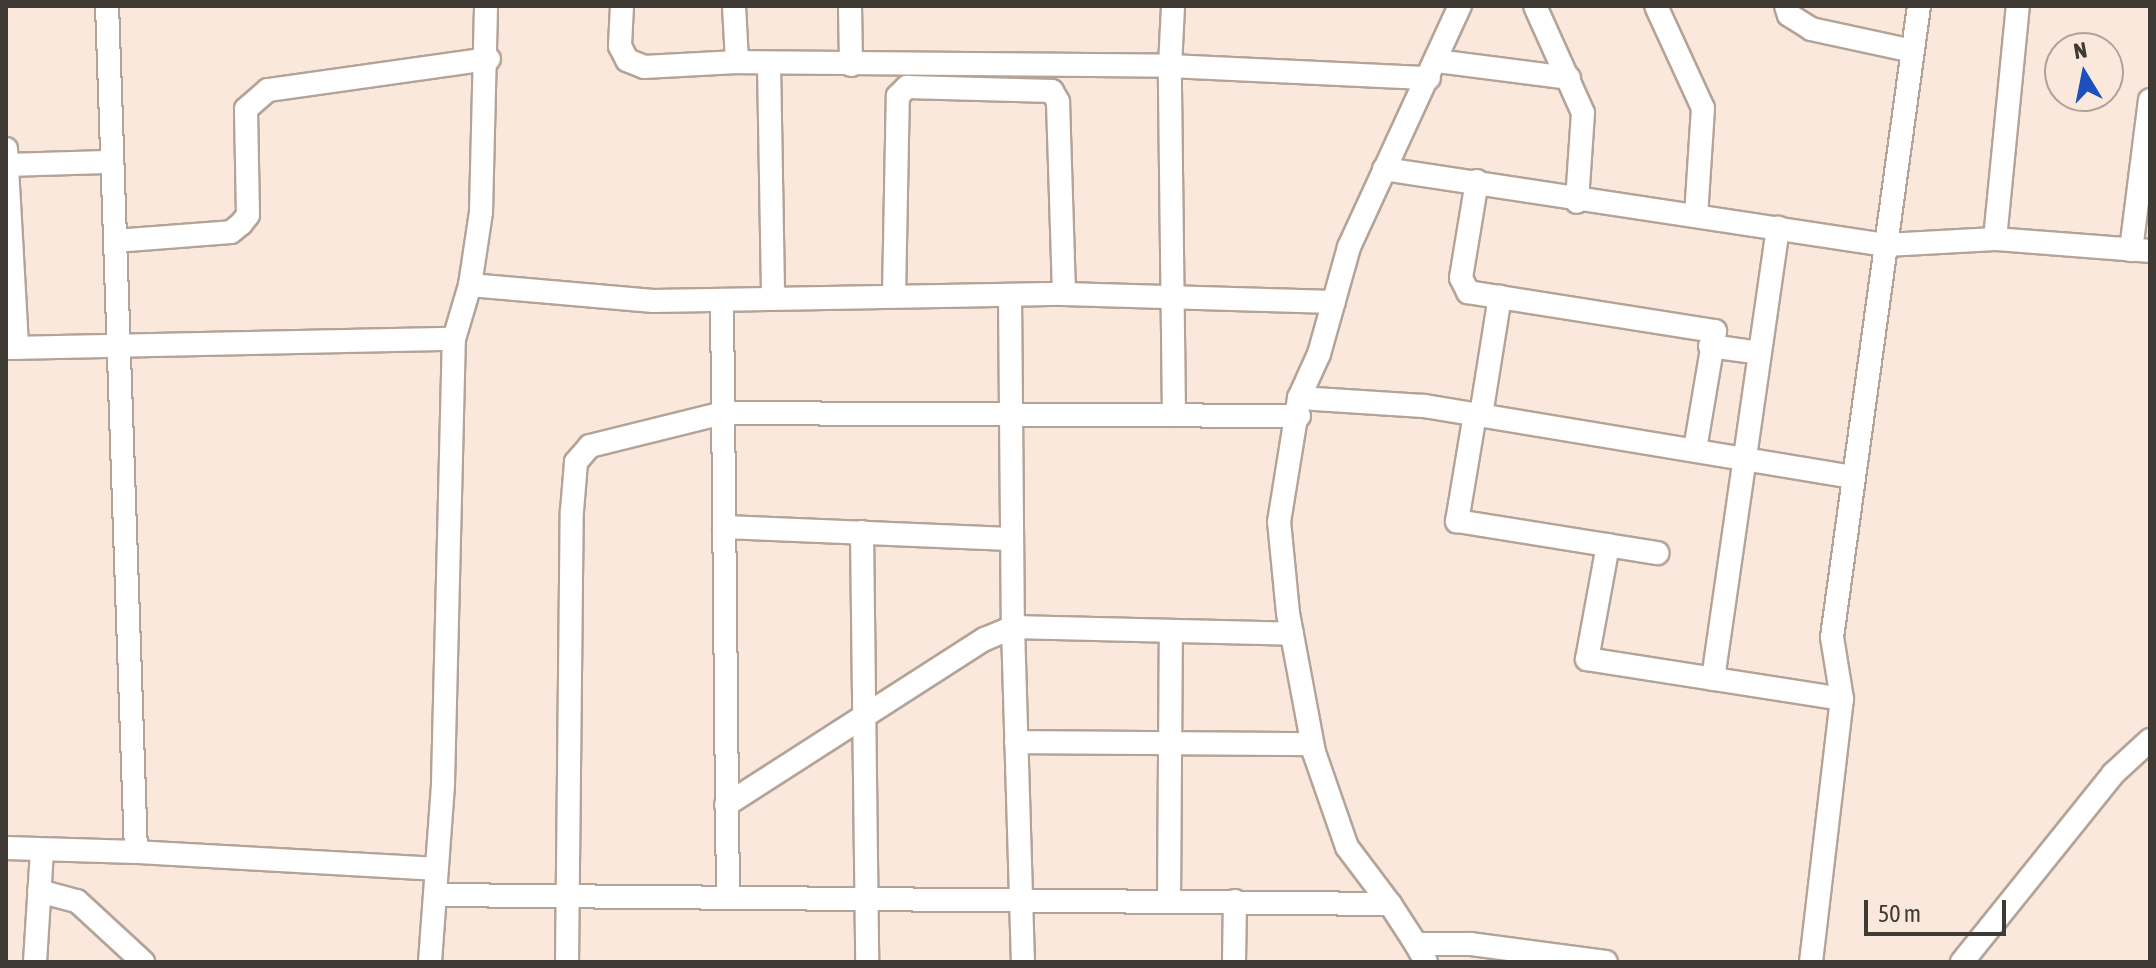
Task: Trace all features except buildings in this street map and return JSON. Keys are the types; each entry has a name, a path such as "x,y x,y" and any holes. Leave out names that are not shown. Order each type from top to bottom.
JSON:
{"street":[{"path":"107,6 136,852"},
{"path":"430,962 437,869 454,339 470,285 481,212 489,59 486,6"},
{"path":"622,6 620,46 627,60 644,67 737,62 1170,66 1433,70 1569,78"},
{"path":"734,6 737,62"},
{"path":"850,6 851,65"},
{"path":"1173,6 1170,66 1174,415"},
{"path":"1460,6 1349,247 1299,407 1289,448 1279,522 1292,634 1312,744 1347,847 1390,904 1421,953 1471,944 1606,962"},
{"path":"1535,6 1583,113 1577,202"},
{"path":"1656,6 1703,108 1696,215"},
{"path":"1786,6 1789,15 1811,29 1913,51"},
{"path":"1811,962 1842,699 1832,637 1919,6"},
{"path":"1995,239 2018,6"},
{"path":"115,241 231,232 241,224 248,215 246,109 268,90 489,59"},
{"path":"769,63 773,297"},
{"path":"894,296 898,96 907,87 1052,91 1058,102 1064,294"},
{"path":"1384,169 1477,181 1577,202 1696,215 1886,245 1995,239 2140,251 2150,100"},
{"path":"112,162 7,157 12,348 454,339"},
{"path":"1477,181 1462,285 1468,292 1707,326 1715,331 1710,346 1695,449"},
{"path":"1713,679 1778,228"},
{"path":"470,285 653,301 1064,294 1334,302"},
{"path":"1010,296 1011,539 1023,962"},
{"path":"1500,297 1457,521 1657,553"},
{"path":"722,300 728,898"},
{"path":"1710,346 1760,353"},
{"path":"567,962 564,897 576,462 590,446 723,413 1174,415 1299,407 1478,415 1853,477"},
{"path":"724,527 1011,539"},
{"path":"862,532 867,962"},
{"path":"1608,545 1587,659 1842,699"},
{"path":"726,805 997,632 1013,627 1292,634"},
{"path":"1169,901 1171,631"},
{"path":"1962,962 2113,774 2150,740"},
{"path":"1016,742 1312,744"},
{"path":"6,848 437,869"},
{"path":"35,962 42,850"},
{"path":"39,891 77,901 143,962"},
{"path":"435,895 1390,904"},
{"path":"1234,962 1235,901"}]}
